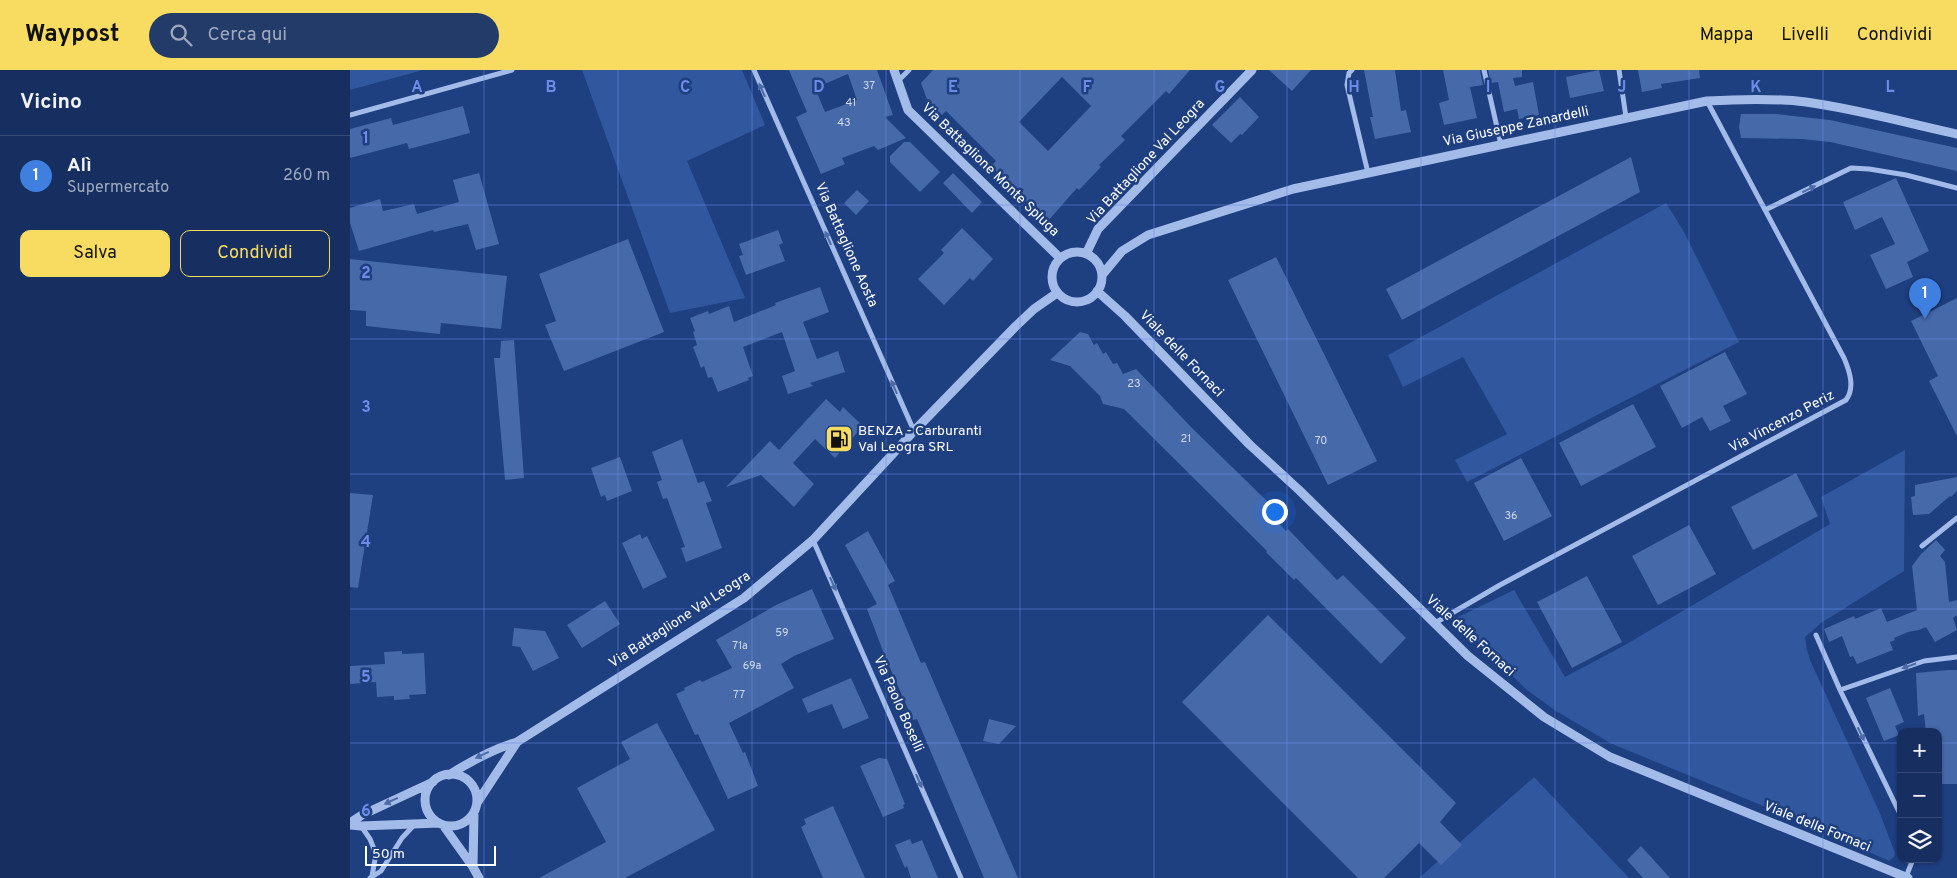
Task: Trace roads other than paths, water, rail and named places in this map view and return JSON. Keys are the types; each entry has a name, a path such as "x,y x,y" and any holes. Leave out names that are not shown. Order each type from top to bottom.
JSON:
{"street":[{"path":"350,115 512,70"},
{"name":"Via Battaglione Aosta","path":"754,70 914,431"},
{"name":"Via Battaglione Monte Spluga","path":"894,70 908,110 1060,258"},
{"path":"898,81 909,70"},
{"name":"Via Battaglione Val Leogra","path":"1086,254 1098,229 1252,70"},
{"path":"1352,70 1348,73 1347,85 1368,173"},
{"path":"1484,70 1501,145"},
{"path":"1619,70 1626,117"},
{"name":"Via Giuseppe Zanardelli","path":"1102,276 1122,251 1148,235 1293,189 1707,101 1757,98 1807,102 1848,109 1957,134"},
{"name":"Via Vincenzo Periz","path":"1434,624 1500,585 1846,400 1850,394 1850,372 1844,358 1707,101"},
{"path":"1765,210 1851,168 1906,175 1957,188"},
{"path":"1073,252 1086,254 1094,259 1099,266 1102,276 1098,291 1089,299 1078,302 1066,300 1057,293 1052,284 1051,275 1054,265 1060,258 1073,252"},
{"name":"Viale delle Fornaci","path":"1098,291 1125,316 1250,445 1299,490 1434,624 1468,656 1544,717 1610,757 1907,878"},
{"name":"Via Battaglione Val Leogra","path":"449,775 473,759 499,747 517,742 744,598 814,540 914,431 1016,326 1034,309 1057,293"},
{"path":"1922,546 1957,518"},
{"name":"Via Paolo Boselli","path":"814,540 961,878"},
{"path":"1816,635 1840,690 1897,808"},
{"path":"1840,690 1924,661 1957,657"},
{"name":"Via Battaglione Val Leogra","path":"476,807 517,742"},
{"path":"350,824 362,815 433,782 441,776 457,775 471,784 475,791 473,867"},
{"path":"433,782 426,794 425,802 431,817 441,824 479,878"},
{"path":"350,824 361,826 441,824 453,826 468,820 476,807"},
{"path":"371,877 381,871 402,838 415,825"},
{"path":"361,826 370,839 376,854 371,877"},
{"path":"1907,878 1912,863"}],"place":[{"name":"Alì","path":"1925,319"},
{"name":"BENZA - Carburanti Val Leogra SRL","path":"839,439"}]}
